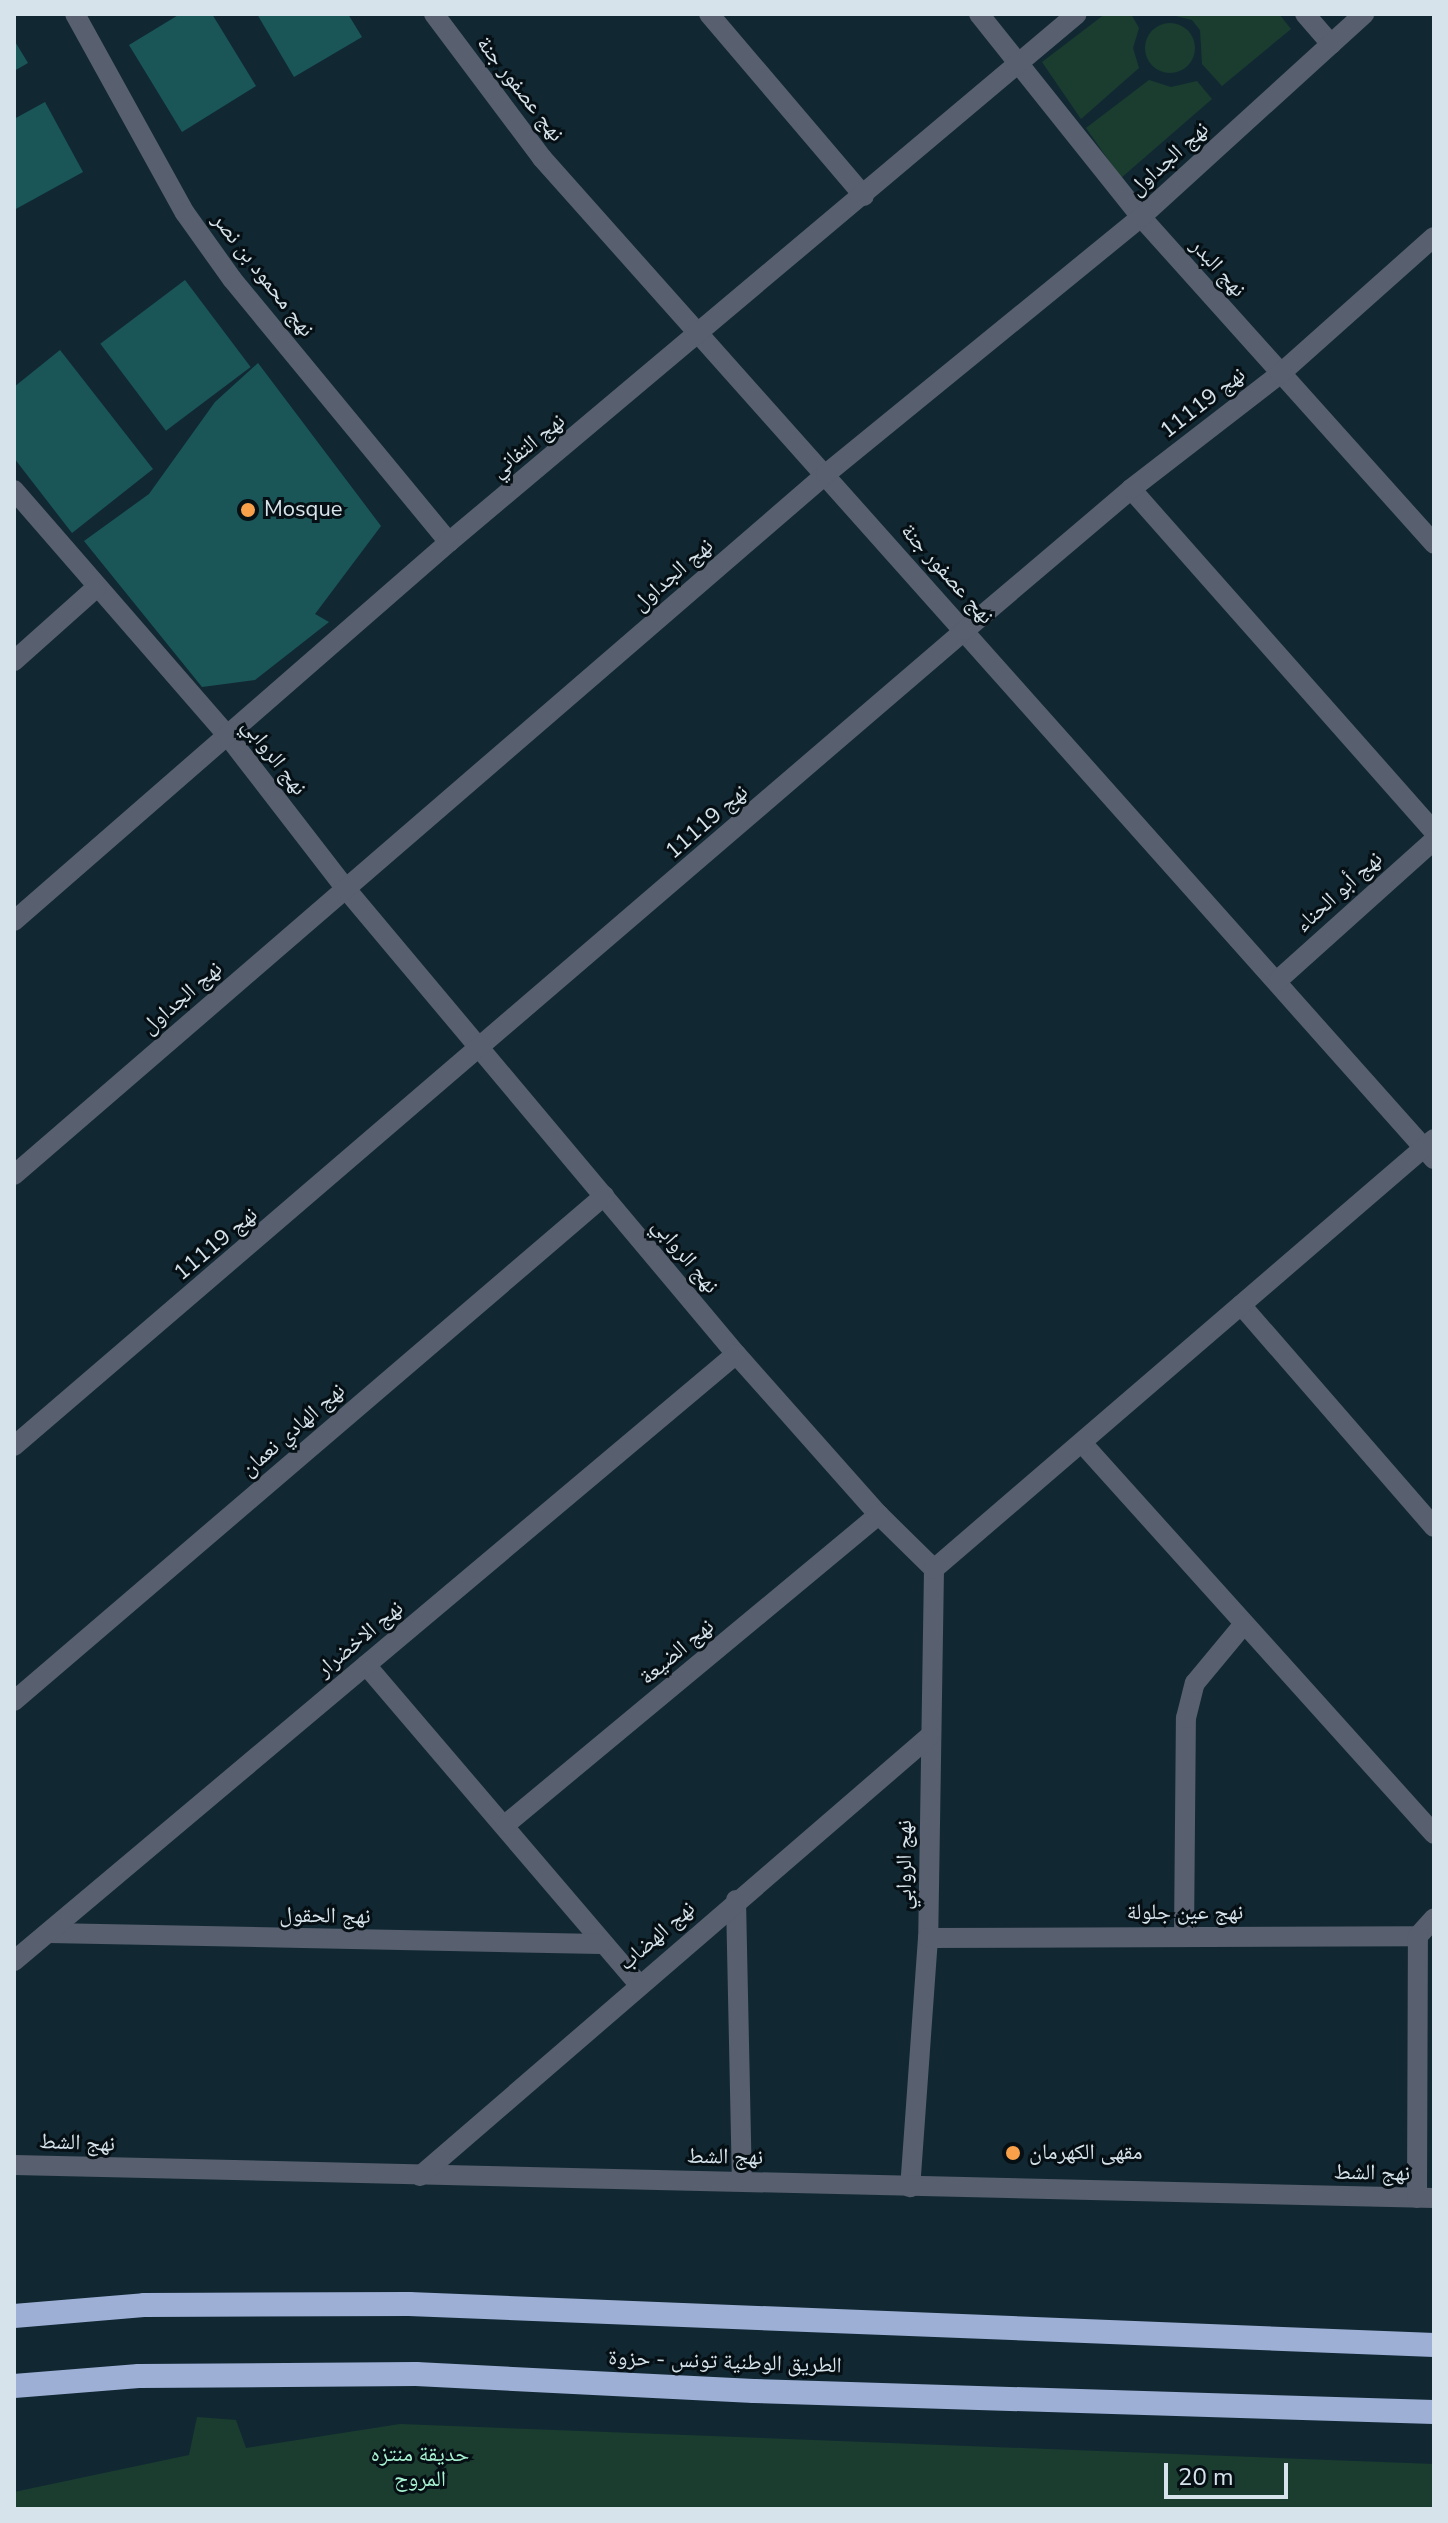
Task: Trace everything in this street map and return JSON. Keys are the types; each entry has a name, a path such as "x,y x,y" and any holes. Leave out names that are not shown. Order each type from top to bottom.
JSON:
{"highway":[{"path":"14,2316 144,2305 409,2304 1434,2345"},
{"name":"الطريق الوطنية تونس - حزوة","path":"14,2386 139,2376 416,2374 770,2391 1434,2412"}],"street":[{"name":"نهج محمود بن نصر","path":"75,14 185,213 232,279 449,542"},
{"name":"نهج عصفور جنة","path":"434,14 542,158 1277,981 1431,1148"},
{"path":"709,14 864,196"},
{"name":"نهج البدر","path":"979,14 1141,217 1434,544"},
{"name":"نهج التفاني","path":"14,921 449,542 700,335 1077,14"},
{"path":"1305,14 1331,44"},
{"name":"نهج الجداول","path":"14,1175 826,474 1141,217 1364,14"},
{"name":"نهج 11119","path":"17,1436 483,1049 965,630 1131,489 1280,374 1434,237"},
{"path":"1131,489 1434,831"},
{"name":"نهج الروابي","path":"14,490 96,588 227,735 346,889 736,1354 879,1515 934,1569 928,1938 910,2187"},
{"path":"14,661 96,588"},
{"name":"نهج أبو الحناء","path":"1277,981 1434,840"},
{"path":"934,1569 1241,1305 1431,1148"},
{"name":"نهج الهادي نعمان","path":"14,1701 604,1196"},
{"path":"1241,1305 1434,1527"},
{"name":"نهج الاخضرار","path":"14,1961 736,1354"},
{"path":"1082,1443 1434,1834"},
{"name":"نهج الضيعة","path":"505,1825 879,1515"},
{"path":"1184,1937 1186,1718 1195,1683 1244,1624"},
{"path":"366,1665 638,1984"},
{"name":"نهج الهضاب","path":"420,2176 638,1984 930,1736"},
{"path":"736,1900 742,2181"},
{"path":"1425,2198 1426,2052 1418,1936 1434,1918"},
{"name":"نهج الحقول","path":"49,1933 601,1944"},
{"name":"نهج عين جلولة","path":"928,1938 1418,1936"},
{"name":"نهج الشط","path":"14,2165 1425,2198"}],"green space":[{"path":"1105,14 1131,14 1139,28 1133,48 1139,68 1081,119 1042,62"},
{"path":"1168,14 1279,14 1291,29 1222,86 1202,64 1200,30 1192,20"},
{"path":"1170,23 1187,31 1195,48 1187,65 1170,73 1153,65 1145,48 1153,31"},
{"path":"1149,80 1171,87 1197,81 1212,99 1121,178 1086,128"},
{"name":"حديقة منتزه المروج","path":"197,2417 236,2420 246,2448 400,2424 1434,2464 1434,2509 14,2509 14,2492 189,2455"}],"building":[{"path":"180,14 212,14 256,86 182,132 129,45"},
{"path":"257,14 348,14 362,37 294,77"},
{"path":"14,40 28,63 14,71"},
{"path":"45,102 83,172 14,210 14,119"},
{"path":"185,280 251,367 166,431 100,344"},
{"path":"60,350 153,469 72,533 14,458 14,387"},
{"name":"Mosque","path":"258,363 381,526 315,614 329,622 255,680 202,687 84,541 149,494 215,402"}],"place":[{"name":"Mosque","path":"248,510"},
{"name":"مقهى الكهرمان","path":"1013,2153"}]}
